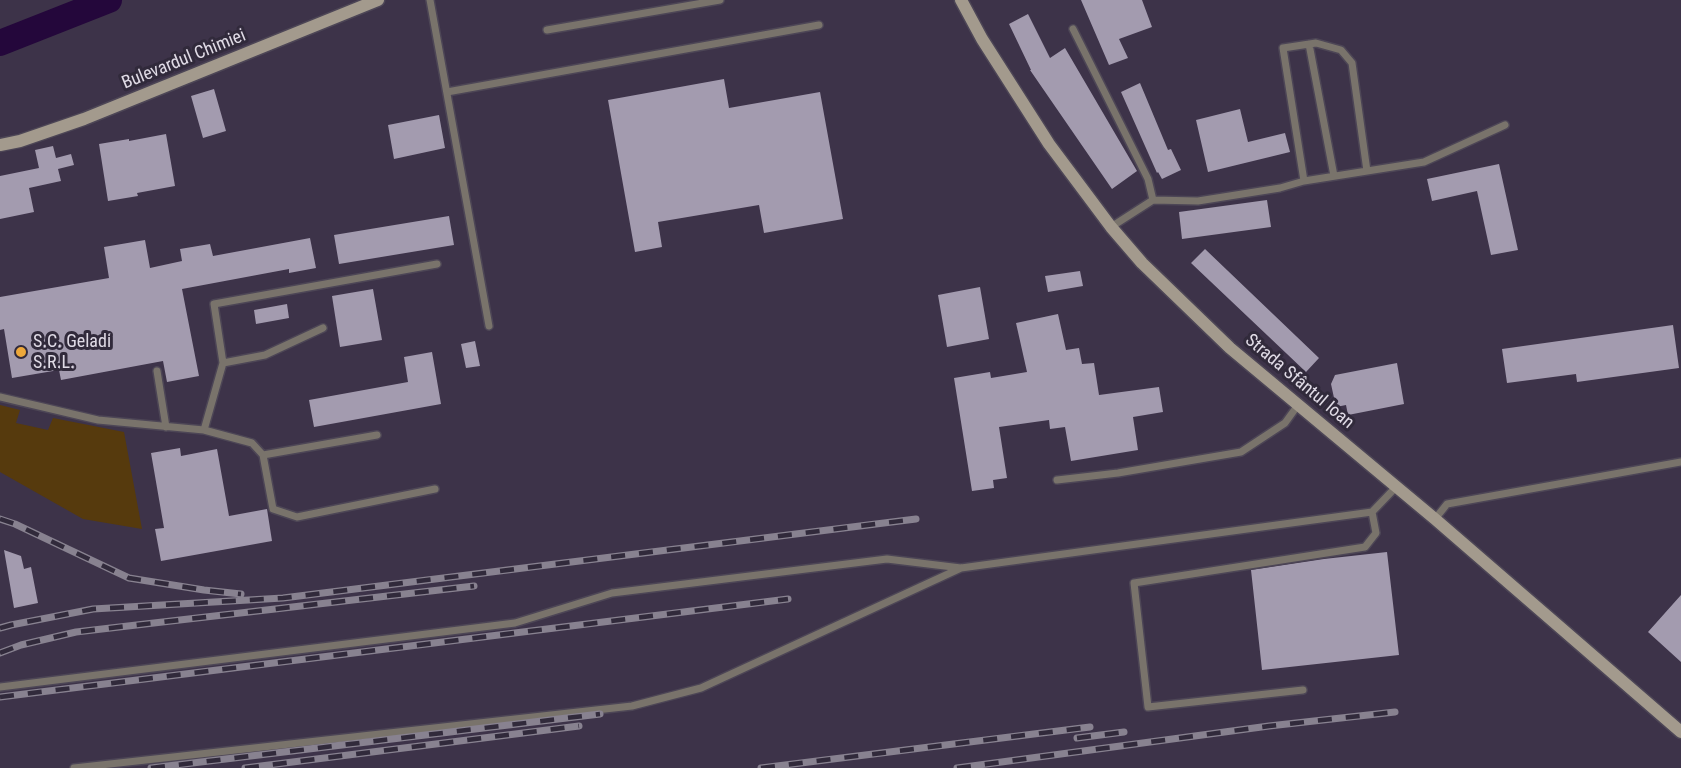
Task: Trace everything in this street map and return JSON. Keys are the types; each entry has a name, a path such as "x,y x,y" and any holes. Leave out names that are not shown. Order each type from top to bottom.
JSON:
{"main road":[{"name":"Bulevardul Chimiei","path":"0,145 20,141 84,119 378,0"},
{"name":"Strada Sfântul Ioan","path":"961,0 982,39 1042,134 1111,227 1142,263 1222,340 1397,486 1681,732"}],"lane":[{"path":"429,0 489,326"},
{"path":"548,30 720,0"},
{"path":"447,92 819,25"},
{"path":"1073,30 1148,179 1153,200"},
{"path":"1304,181 1283,48 1316,43 1341,50 1352,63 1367,171"},
{"path":"1309,44 1334,176"},
{"path":"1111,227 1153,200 1198,201 1424,162 1506,125"},
{"path":"204,430 223,363 214,304 437,264"},
{"path":"223,363 265,356 323,328"},
{"path":"157,371 166,427"},
{"path":"0,397 98,420 204,430 252,443 263,455 273,509 297,517 435,489"},
{"path":"1057,480 1118,473 1241,452 1285,423 1298,405"},
{"path":"263,455 377,435"},
{"path":"1435,519 1447,504 1681,462"},
{"path":"0,687 515,623 612,593 887,559 961,568 1372,512 1397,486"},
{"path":"1303,690 1148,707 1134,583 1365,547 1376,534 1372,512"},
{"path":"74,768 632,706 701,688 961,568"}],"shaded area":[{"path":"0,0 1681,0 1681,768 0,768"},
{"path":"0,405 20,410 16,423 48,430 53,418 124,432 142,529 83,519 0,472"}],"building":[{"path":"1081,0 1142,0 1152,27 1119,39 1128,58 1109,65"},
{"path":"1028,14 1050,58 1065,48 1137,171 1112,189 1030,70 1009,24"},
{"path":"724,79 729,108 820,92 843,219 764,233 759,205 658,222 662,247 635,252 608,100"},
{"path":"1140,83 1168,150 1171,149 1181,170 1162,179 1157,173 1121,92"},
{"path":"214,89 226,131 203,138 191,96"},
{"path":"1240,109 1248,142 1285,133 1290,152 1208,172 1196,120"},
{"path":"439,115 445,148 394,159 388,125"},
{"path":"166,134 175,186 108,201 99,144"},
{"path":"53,146 56,158 71,154 74,165 58,169 61,181 29,188 34,212 0,219 0,176 39,168 35,150"},
{"path":"1499,164 1518,250 1491,255 1477,191 1432,201 1427,179"},
{"path":"1267,200 1271,227 1182,239 1179,212"},
{"path":"449,216 454,245 339,264 334,235"},
{"path":"310,238 316,268 289,273 289,269 182,289 199,376 167,382 163,361 61,380 59,370 12,378 4,329 0,330 0,297 109,278 104,247 145,240 150,268 182,261 180,249 210,244 213,256"},
{"path":"1205,249 1319,358 1306,372 1191,263"},
{"path":"1080,271 1083,286 1048,292 1045,276"},
{"path":"980,287 989,339 947,347 938,295"},
{"path":"373,289 382,340 340,347 332,296"},
{"path":"287,304 289,318 256,324 254,310"},
{"path":"1058,314 1066,350 1079,348 1082,364 1094,363 1099,395 1159,387 1163,412 1133,417 1138,450 1071,461 1065,427 1050,429 1049,420 999,427 1007,478 993,480 994,488 972,491 954,378 990,372 991,378 1027,372 1016,323"},
{"path":"1673,325 1679,368 1577,382 1576,374 1507,383 1502,349"},
{"path":"475,341 480,366 466,368 461,344"},
{"path":"432,352 441,404 314,427 309,400 408,382 404,357"},
{"path":"1397,363 1404,404 1348,415 1346,405 1336,407 1331,384 1335,375"},
{"path":"180,448 181,456 217,449 229,516 267,509 272,541 161,561 155,529 164,528 151,453"},
{"path":"4,550 21,556 24,569 31,567 38,603 14,608"},
{"path":"1387,552 1399,655 1262,670 1251,570"},
{"path":"1681,595 1681,662 1648,632"}],"waterway":[{"path":"0,43 109,0"}],"railway":[{"path":"0,519 129,578 241,594"},
{"path":"0,628 93,609 283,598 916,519"},
{"path":"0,653 21,645 76,632 474,586"},
{"path":"0,697 788,599"},
{"path":"957,768 1269,726 1395,712"},
{"path":"151,768 600,714"},
{"path":"245,768 579,726"},
{"path":"761,768 1090,727"},
{"path":"1077,738 1124,732"}],"place":[{"name":"S.C. Geladi S.R.L.","path":"21,352"}]}
